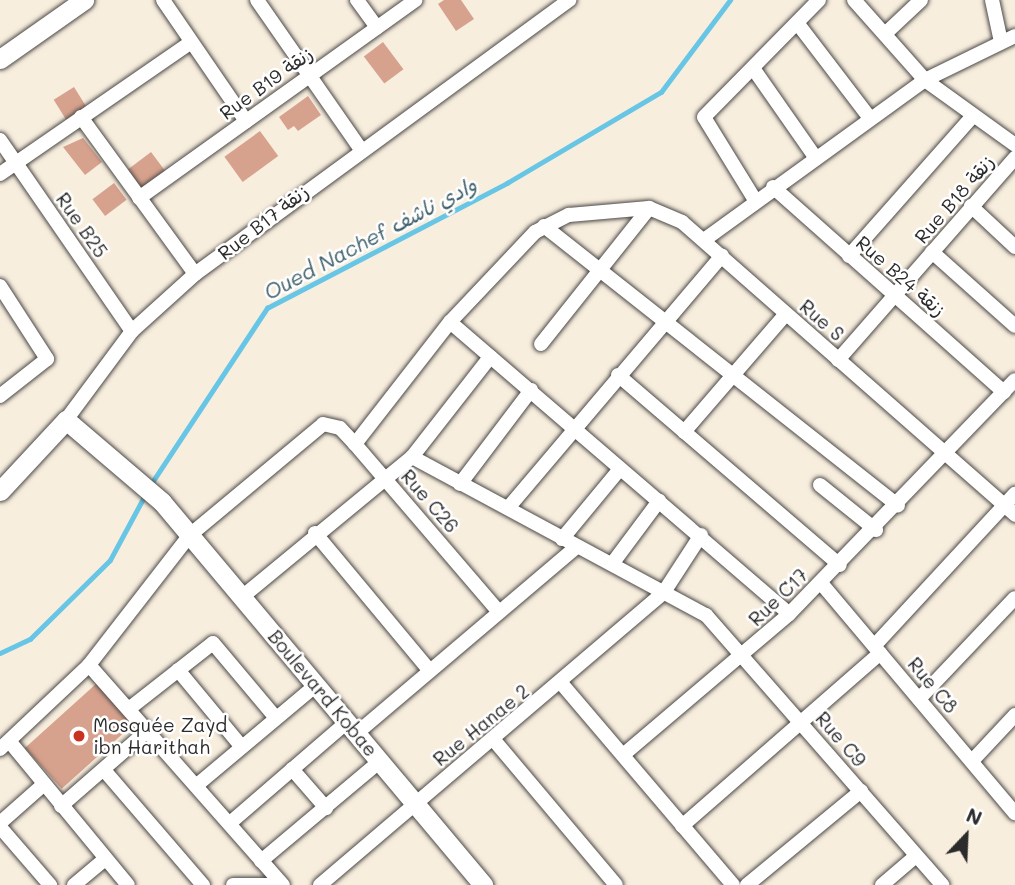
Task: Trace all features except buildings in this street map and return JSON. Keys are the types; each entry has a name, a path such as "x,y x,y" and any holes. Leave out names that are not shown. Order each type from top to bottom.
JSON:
{"main road":[{"path":"0,59 84,0"},
{"name":"Boulevard Kobae","path":"66,420 162,502 483,885"},
{"name":"Rue B17 زنقة","path":"0,491 66,420"}],"street":[{"path":"163,0 246,121"},
{"path":"257,0 360,148"},
{"path":"357,0 377,28"},
{"name":"Rue B19 زنقة","path":"139,198 416,0"},
{"name":"Rue B17 زنقة","path":"66,420 132,331 195,274 360,148 569,0"},
{"path":"755,200 704,119 755,71 819,0"},
{"path":"855,0 925,80 972,117 1015,145"},
{"path":"886,33 921,0"},
{"path":"704,240 869,117 925,80 1008,39 992,0"},
{"path":"798,24 869,117"},
{"path":"0,174 191,42"},
{"path":"755,71 815,158"},
{"path":"81,117 195,274"},
{"path":"849,256 972,117"},
{"name":"Rue B25","path":"0,140 132,331"},
{"name":"Rue B18 زنقة","path":"838,360 1015,158"},
{"name":"Rue B24 زنقة","path":"773,187 1004,392"},
{"path":"971,206 1015,247"},
{"path":"355,444 450,322 544,226 569,215 649,208"},
{"path":"541,344 598,267 649,208"},
{"name":"Rue S","path":"649,208 671,215 704,240 1010,510"},
{"path":"544,226 898,506"},
{"path":"932,252 1015,326"},
{"path":"508,508 618,375 722,256"},
{"path":"0,286 47,359 0,396"},
{"path":"684,432 786,314"},
{"path":"450,322 701,535 789,614"},
{"path":"242,597 315,533 412,457 490,357"},
{"path":"618,375 840,565"},
{"path":"947,455 1015,380"},
{"path":"460,484 531,390"},
{"name":"Rue C26","path":"190,535 328,423 355,444 499,612"},
{"name":"Rue C17","path":"624,755 745,655 876,530 947,455"},
{"name":"Rue C9","path":"412,457 711,619 942,885"},
{"path":"562,539 620,469"},
{"path":"820,485 876,530"},
{"path":"682,826 878,649 1010,510 1015,494"},
{"path":"612,564 660,501"},
{"path":"315,533 429,670"},
{"path":"128,885 43,785 5,746 89,665 190,535"},
{"name":"Rue Hanae 2","path":"320,885 562,684 664,592 701,535"},
{"path":"230,823 292,769 429,670 576,547"},
{"name":"Rue C8","path":"821,583 1015,813"},
{"path":"919,699 1015,598"},
{"path":"130,708 216,644 276,718"},
{"path":"89,665 130,708 281,885"},
{"path":"178,670 242,747"},
{"path":"562,684 733,885"},
{"path":"197,785 316,685"},
{"path":"972,761 1015,715"},
{"path":"61,806 148,730"},
{"path":"494,740 616,885"},
{"path":"261,861 380,761"},
{"path":"292,769 326,808"},
{"path":"104,770 203,885"},
{"path":"43,785 0,825 50,885"},
{"path":"747,885 861,791"},
{"path":"882,885 916,856"},
{"path":"74,885 105,859"},
{"path":"233,885 281,885"}],"waterway":[{"name":"Oued Nachef وادي ناشف","path":"151,484 267,308 507,183 661,92 730,0"},
{"name":"Oued Nachef وادي ناشف","path":"0,653 30,639 110,560 145,495"}],"place":[{"name":"Mosquée Zayd ibn Harithah","path":"79,736"}]}
